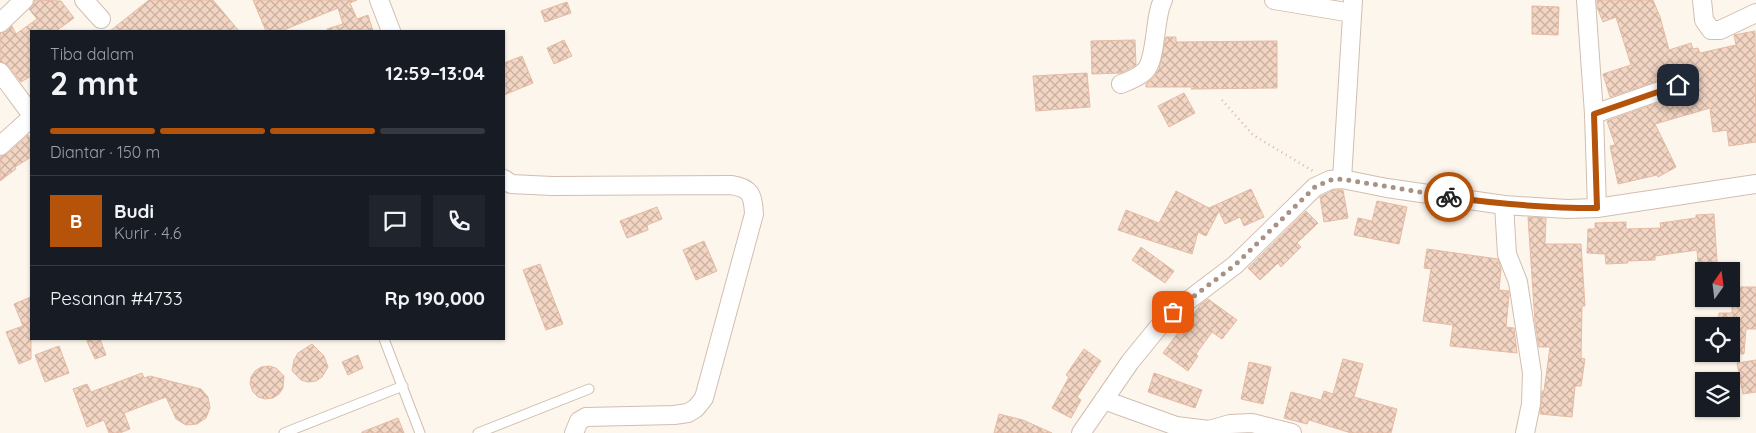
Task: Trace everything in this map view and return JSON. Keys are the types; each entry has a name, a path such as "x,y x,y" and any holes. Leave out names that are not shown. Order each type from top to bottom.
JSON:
{"street":[{"path":"0,23 24,0"},
{"path":"84,0 101,19"},
{"path":"379,0 391,30"},
{"path":"1121,84 1140,75 1149,66 1163,0"},
{"path":"1274,0 1352,7 1336,179"},
{"path":"1586,0 1594,114 1597,208"},
{"path":"1702,0 1704,20 1711,30 1720,30 1756,13"},
{"path":"0,72 30,115"},
{"path":"1594,114 1678,85"},
{"path":"0,146 30,117"},
{"path":"1081,433 1146,340 1173,312 1235,265 1315,187 1336,179 1504,205 1567,209 1597,208 1756,184"},
{"path":"505,180 512,184 552,186 731,185 741,187 749,192 753,200 754,214 704,398 688,414 586,417 579,422 574,433"},
{"path":"1504,205 1506,254 1518,282 1532,373 1531,404 1525,433"},
{"path":"1104,400 1176,426 1209,430 1230,424 1252,423 1292,433"}],"lane":[{"path":"384,340 420,433"},
{"path":"284,433 403,386"},
{"path":"478,433 589,389"}],"path":[{"path":"1222,100 1253,135 1336,179"}],"building":[{"path":"34,0 61,1 74,18 57,30 30,30 30,77 21,82 8,65 0,62 0,33 7,31 12,26 16,34 37,19 29,9"},
{"path":"149,0 213,0 238,30 111,30"},
{"path":"253,0 357,0 350,3 357,19 368,15 373,30 327,30 343,24 338,8 283,30 266,30"},
{"path":"1597,0 1653,0 1669,50 1691,43 1693,49 1698,48 1700,53 1736,45 1734,35 1755,31 1756,142 1729,146 1727,130 1713,132 1710,108 1655,124 1676,167 1658,177 1657,175 1618,184 1610,146 1615,145 1607,121 1680,95 1685,92 1687,82 1684,77 1674,75 1610,97 1603,74 1631,65 1616,17 1603,22 1597,7"},
{"path":"567,2 571,13 545,22 541,11"},
{"path":"1532,6 1559,7 1558,35 1532,34"},
{"path":"1166,37 1176,37 1176,42 1277,41 1277,88 1191,89 1196,87 1146,87 1146,84 1159,69"},
{"path":"564,40 572,56 554,64 547,48"},
{"path":"1135,40 1136,65 1121,73 1092,74 1091,41"},
{"path":"522,56 533,83 505,95 505,63"},
{"path":"1087,73 1090,107 1036,111 1033,76"},
{"path":"1184,93 1195,113 1169,127 1158,106"},
{"path":"28,135 30,139 30,158 15,167 16,169 0,181 0,156 7,154"},
{"path":"1251,189 1264,217 1244,226 1240,217 1225,224 1219,211 1206,236 1198,232 1192,254 1118,230 1126,210 1159,223 1176,191 1209,208"},
{"path":"1333,190 1343,190 1348,218 1324,222 1320,197"},
{"path":"1377,201 1407,207 1399,244 1354,235 1358,218 1372,221"},
{"path":"657,207 662,219 647,225 648,230 627,238 620,221"},
{"path":"1306,211 1318,223 1297,243 1301,247 1281,267 1278,263 1260,280 1248,268"},
{"path":"1714,214 1717,262 1698,262 1697,250 1655,256 1655,260 1606,264 1605,254 1587,253 1588,229 1595,229 1595,223 1626,222 1626,229 1661,228 1660,223 1696,218 1696,215"},
{"path":"1528,217 1546,218 1545,244 1581,244 1585,306 1582,306 1581,358 1585,359 1581,386 1575,386 1572,417 1540,414 1550,347 1539,347 1535,322"},
{"path":"704,241 717,271 696,280 683,250"},
{"path":"1141,247 1174,271 1165,283 1132,260"},
{"path":"1427,249 1498,259 1501,269 1499,290 1509,291 1506,327 1514,328 1517,353 1450,346 1453,325 1423,321 1431,269 1424,268"},
{"path":"540,264 563,324 546,330 523,270"},
{"path":"1740,287 1756,287 1756,329 1746,329 1744,354 1740,354 1740,317 1719,317 1719,313 1732,313 1732,308 1740,308"},
{"path":"30,297 31,359 19,364 6,332 23,326 14,304"},
{"path":"1208,299 1237,320 1222,339 1212,332 1196,354 1198,356 1188,371 1163,353 1189,318"},
{"path":"86,340 100,340 106,355 95,359"},
{"path":"312,344 324,356 328,367 322,377 316,381 308,382 301,380 292,371 294,360 298,353"},
{"path":"59,346 69,373 45,382 35,355"},
{"path":"1084,349 1101,361 1077,397 1081,400 1071,418 1052,408 1069,377 1066,375"},
{"path":"358,355 363,368 348,375 342,362"},
{"path":"1343,359 1363,364 1354,397 1397,409 1391,433 1351,433 1309,420 1307,424 1284,418 1291,392 1321,400 1324,391 1333,394"},
{"path":"1756,360 1756,392 1743,394 1737,363"},
{"path":"1249,362 1271,367 1263,404 1241,399"},
{"path":"269,366 276,368 284,376 283,388 273,398 265,399 258,397 253,392 250,384 251,377 255,371 261,367"},
{"path":"142,373 144,378 150,376 201,389 208,397 210,408 206,418 197,424 186,425 176,419 166,397 124,413 130,429 120,433 109,433 104,420 87,427 73,389 87,384 91,392"},
{"path":"1154,373 1202,390 1195,408 1148,392"},
{"path":"999,414 1023,420 1052,433 994,433"},
{"path":"398,418 404,433 362,433 362,432"}],"way so far":[{"path":"1173,312 1235,265 1315,187 1330,180 1342,179 1449,197"}],"route":[{"path":"1449,197 1504,205 1567,209 1597,208 1594,114 1678,85"}]}
